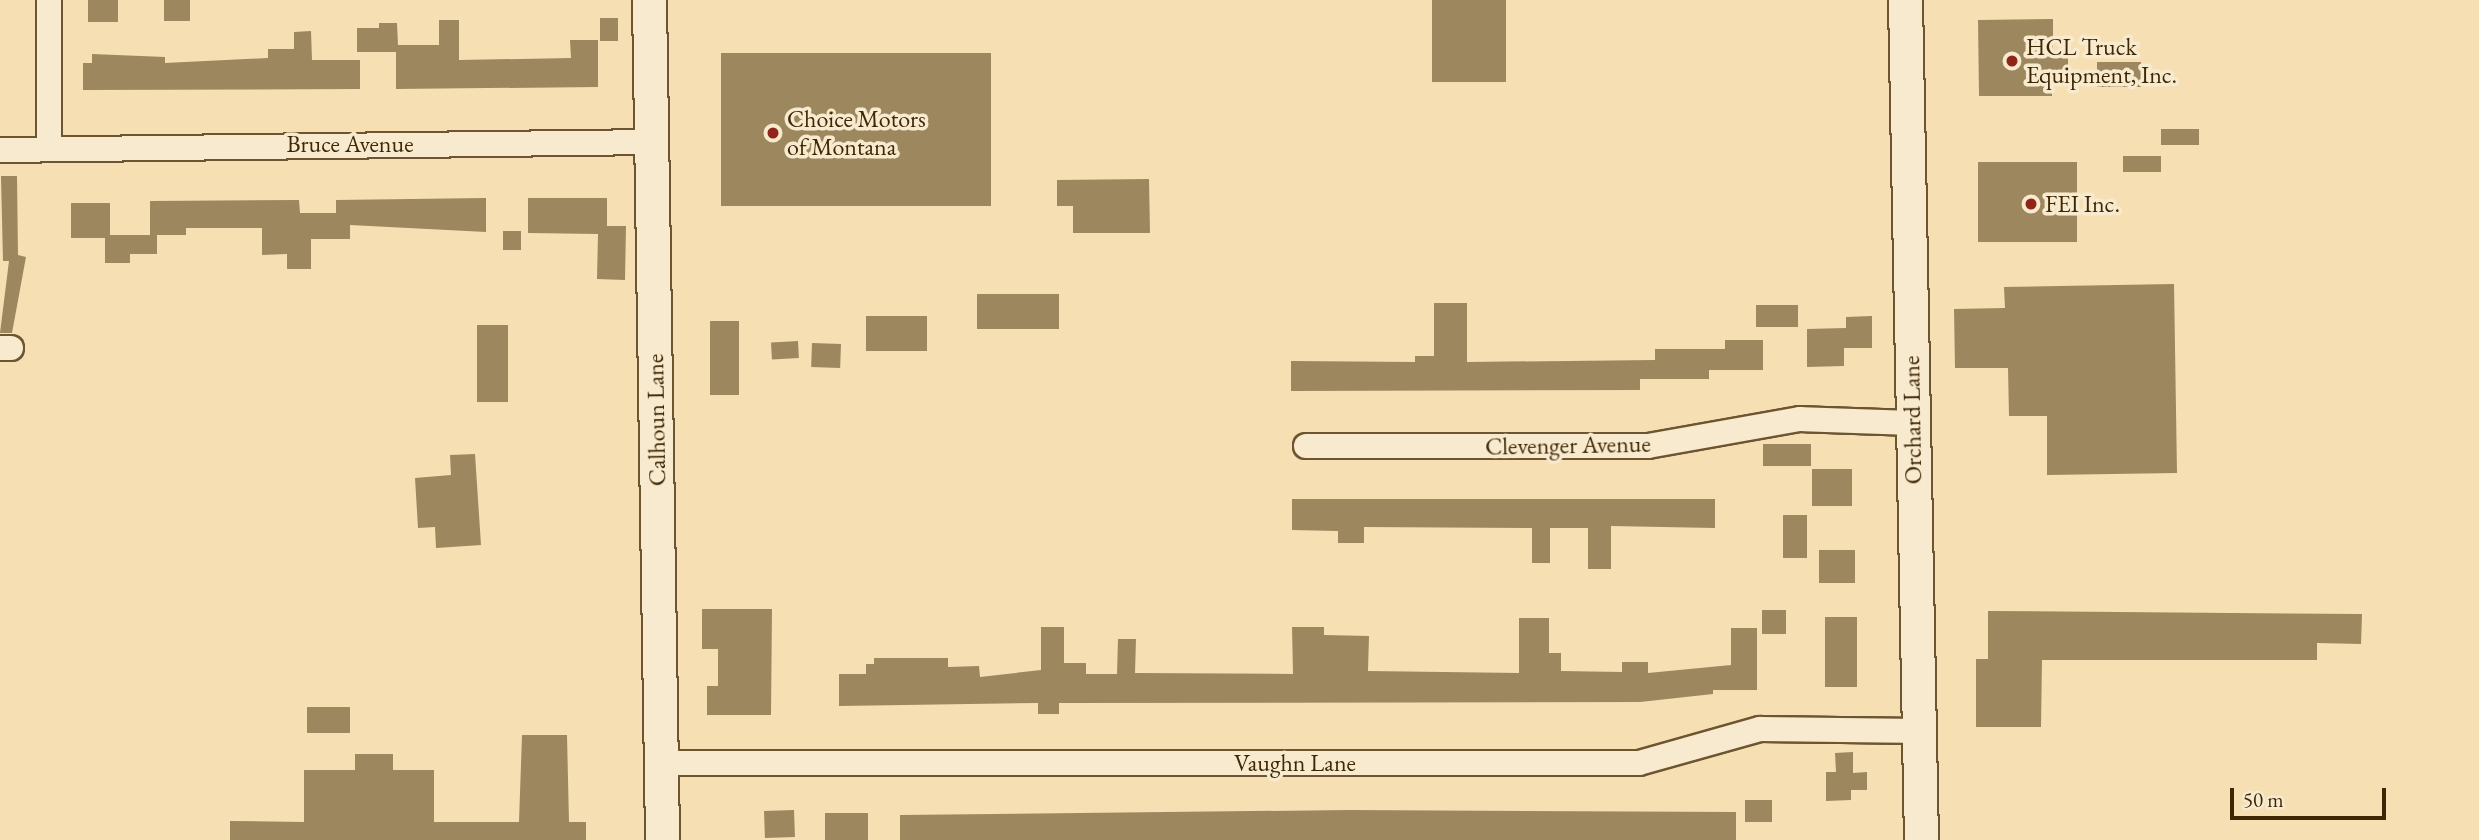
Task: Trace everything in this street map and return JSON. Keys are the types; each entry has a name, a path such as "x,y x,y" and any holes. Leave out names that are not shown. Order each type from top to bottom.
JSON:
{"street":[{"path":"49,0 49,146"},
{"name":"Calhoun Lane","path":"649,0 662,840"},
{"name":"Orchard Lane","path":"1905,0 1912,424 1922,730 1921,840"},
{"name":"Bruce Avenue","path":"0,150 49,146 651,142"},
{"name":"Clevenger Avenue","path":"1306,446 1647,446 1800,419 1912,424"},
{"name":"Vaughn Lane","path":"662,763 1639,763 1760,729 1922,730"}],"building":[{"path":"88,0 118,0 118,22 88,22"},
{"path":"164,0 190,0 190,21 164,21"},
{"path":"1432,0 1506,0 1506,82 1432,82"},
{"path":"600,18 618,18 618,41 600,41"},
{"path":"2053,19 2053,54 2068,54 2068,73 2052,74 2052,96 1979,96 1978,20"},
{"path":"439,20 459,20 459,60 571,58 570,40 598,40 598,87 396,89 396,52 357,52 357,28 379,28 379,23 397,23 398,45 439,45"},
{"path":"311,31 312,60 360,60 360,89 83,90 83,63 92,63 92,54 165,57 165,63 268,58 268,49 294,49 294,32"},
{"path":"721,53 991,53 991,206 721,206"},
{"path":"2097,62 2141,62 2141,87 2097,87"},
{"path":"2161,129 2199,129 2199,145 2161,145"},
{"path":"2123,156 2161,156 2161,172 2123,172"},
{"path":"1978,162 2077,162 2077,242 1978,242"},
{"path":"1,176 17,176 18,255 26,257 12,333 0,333 9,261 3,261"},
{"path":"1149,179 1150,233 1073,233 1073,206 1057,206 1057,180"},
{"path":"486,198 486,232 350,225 350,239 311,239 311,269 287,269 287,254 262,255 262,228 186,228 186,235 157,235 157,254 130,254 130,263 105,263 105,238 71,238 71,203 110,203 110,235 150,235 150,201 299,200 300,213 336,213 336,200"},
{"path":"528,198 607,198 607,226 626,226 625,280 597,279 598,234 528,233"},
{"path":"503,231 521,231 521,250 503,250"},
{"path":"2174,284 2177,473 2047,475 2047,416 2009,416 2008,368 1955,368 1954,309 2005,308 2004,287"},
{"path":"977,294 1059,294 1059,329 977,329"},
{"path":"1434,303 1467,303 1467,362 1655,360 1655,349 1725,349 1725,340 1763,340 1763,370 1709,370 1709,379 1640,379 1640,390 1291,391 1291,361 1415,362 1415,356 1434,356"},
{"path":"1756,305 1798,305 1798,327 1756,327"},
{"path":"866,316 927,316 927,351 866,351"},
{"path":"1872,316 1872,348 1844,348 1844,366 1807,367 1807,329 1846,328 1846,317"},
{"path":"710,321 739,321 739,395 710,395"},
{"path":"477,325 508,325 508,402 477,402"},
{"path":"798,341 799,358 772,359 771,342"},
{"path":"812,343 841,344 840,368 811,367"},
{"path":"1763,444 1811,444 1811,466 1763,466"},
{"path":"475,454 481,545 436,548 435,527 418,528 415,478 451,475 450,455"},
{"path":"1812,469 1852,469 1852,506 1812,506"},
{"path":"1292,499 1715,499 1715,528 1611,526 1611,569 1588,569 1588,528 1550,528 1550,563 1532,563 1532,528 1364,527 1364,543 1338,543 1338,531 1292,530"},
{"path":"1783,515 1807,515 1807,558 1783,558"},
{"path":"1819,550 1855,550 1855,583 1819,583"},
{"path":"702,609 772,609 771,715 707,715 707,686 718,686 718,649 702,649"},
{"path":"1762,610 1786,610 1786,634 1762,634"},
{"path":"1988,611 2362,614 2361,644 2317,643 2317,660 2042,660 2041,727 1976,727 1976,659 1988,659"},
{"path":"1825,617 1857,617 1857,687 1825,687"},
{"path":"1519,618 1549,618 1549,653 1561,653 1561,671 1622,672 1622,662 1648,662 1648,673 1731,665 1731,628 1757,628 1757,690 1713,690 1713,694 1640,702 1059,703 1059,714 1038,714 1038,703 839,706 839,674 866,674 866,664 874,664 874,658 948,658 948,667 979,666 980,677 1041,670 1041,627 1064,627 1064,663 1086,663 1086,674 1117,674 1118,639 1136,639 1135,673 1293,674 1292,627 1324,627 1324,635 1369,636 1368,671 1519,673"},
{"path":"307,707 350,707 350,733 307,733"},
{"path":"522,735 567,735 569,822 586,822 586,840 230,840 230,821 304,822 304,770 355,770 355,754 393,754 393,770 434,770 434,822 519,822"},
{"path":"1853,752 1853,773 1867,772 1867,790 1851,790 1851,800 1826,801 1826,772 1836,772 1835,753"},
{"path":"1745,800 1772,800 1772,822 1745,822"},
{"path":"794,810 795,837 765,838 764,811"},
{"path":"1349,810 1736,812 1736,840 900,840 900,815"},
{"path":"825,813 868,813 868,840 825,840"}],"place":[{"name":"HCL Truck Equipment, Inc.","path":"2012,61"},
{"name":"Choice Motors of Montana","path":"773,133"},
{"name":"FEI Inc.","path":"2031,204"}]}
